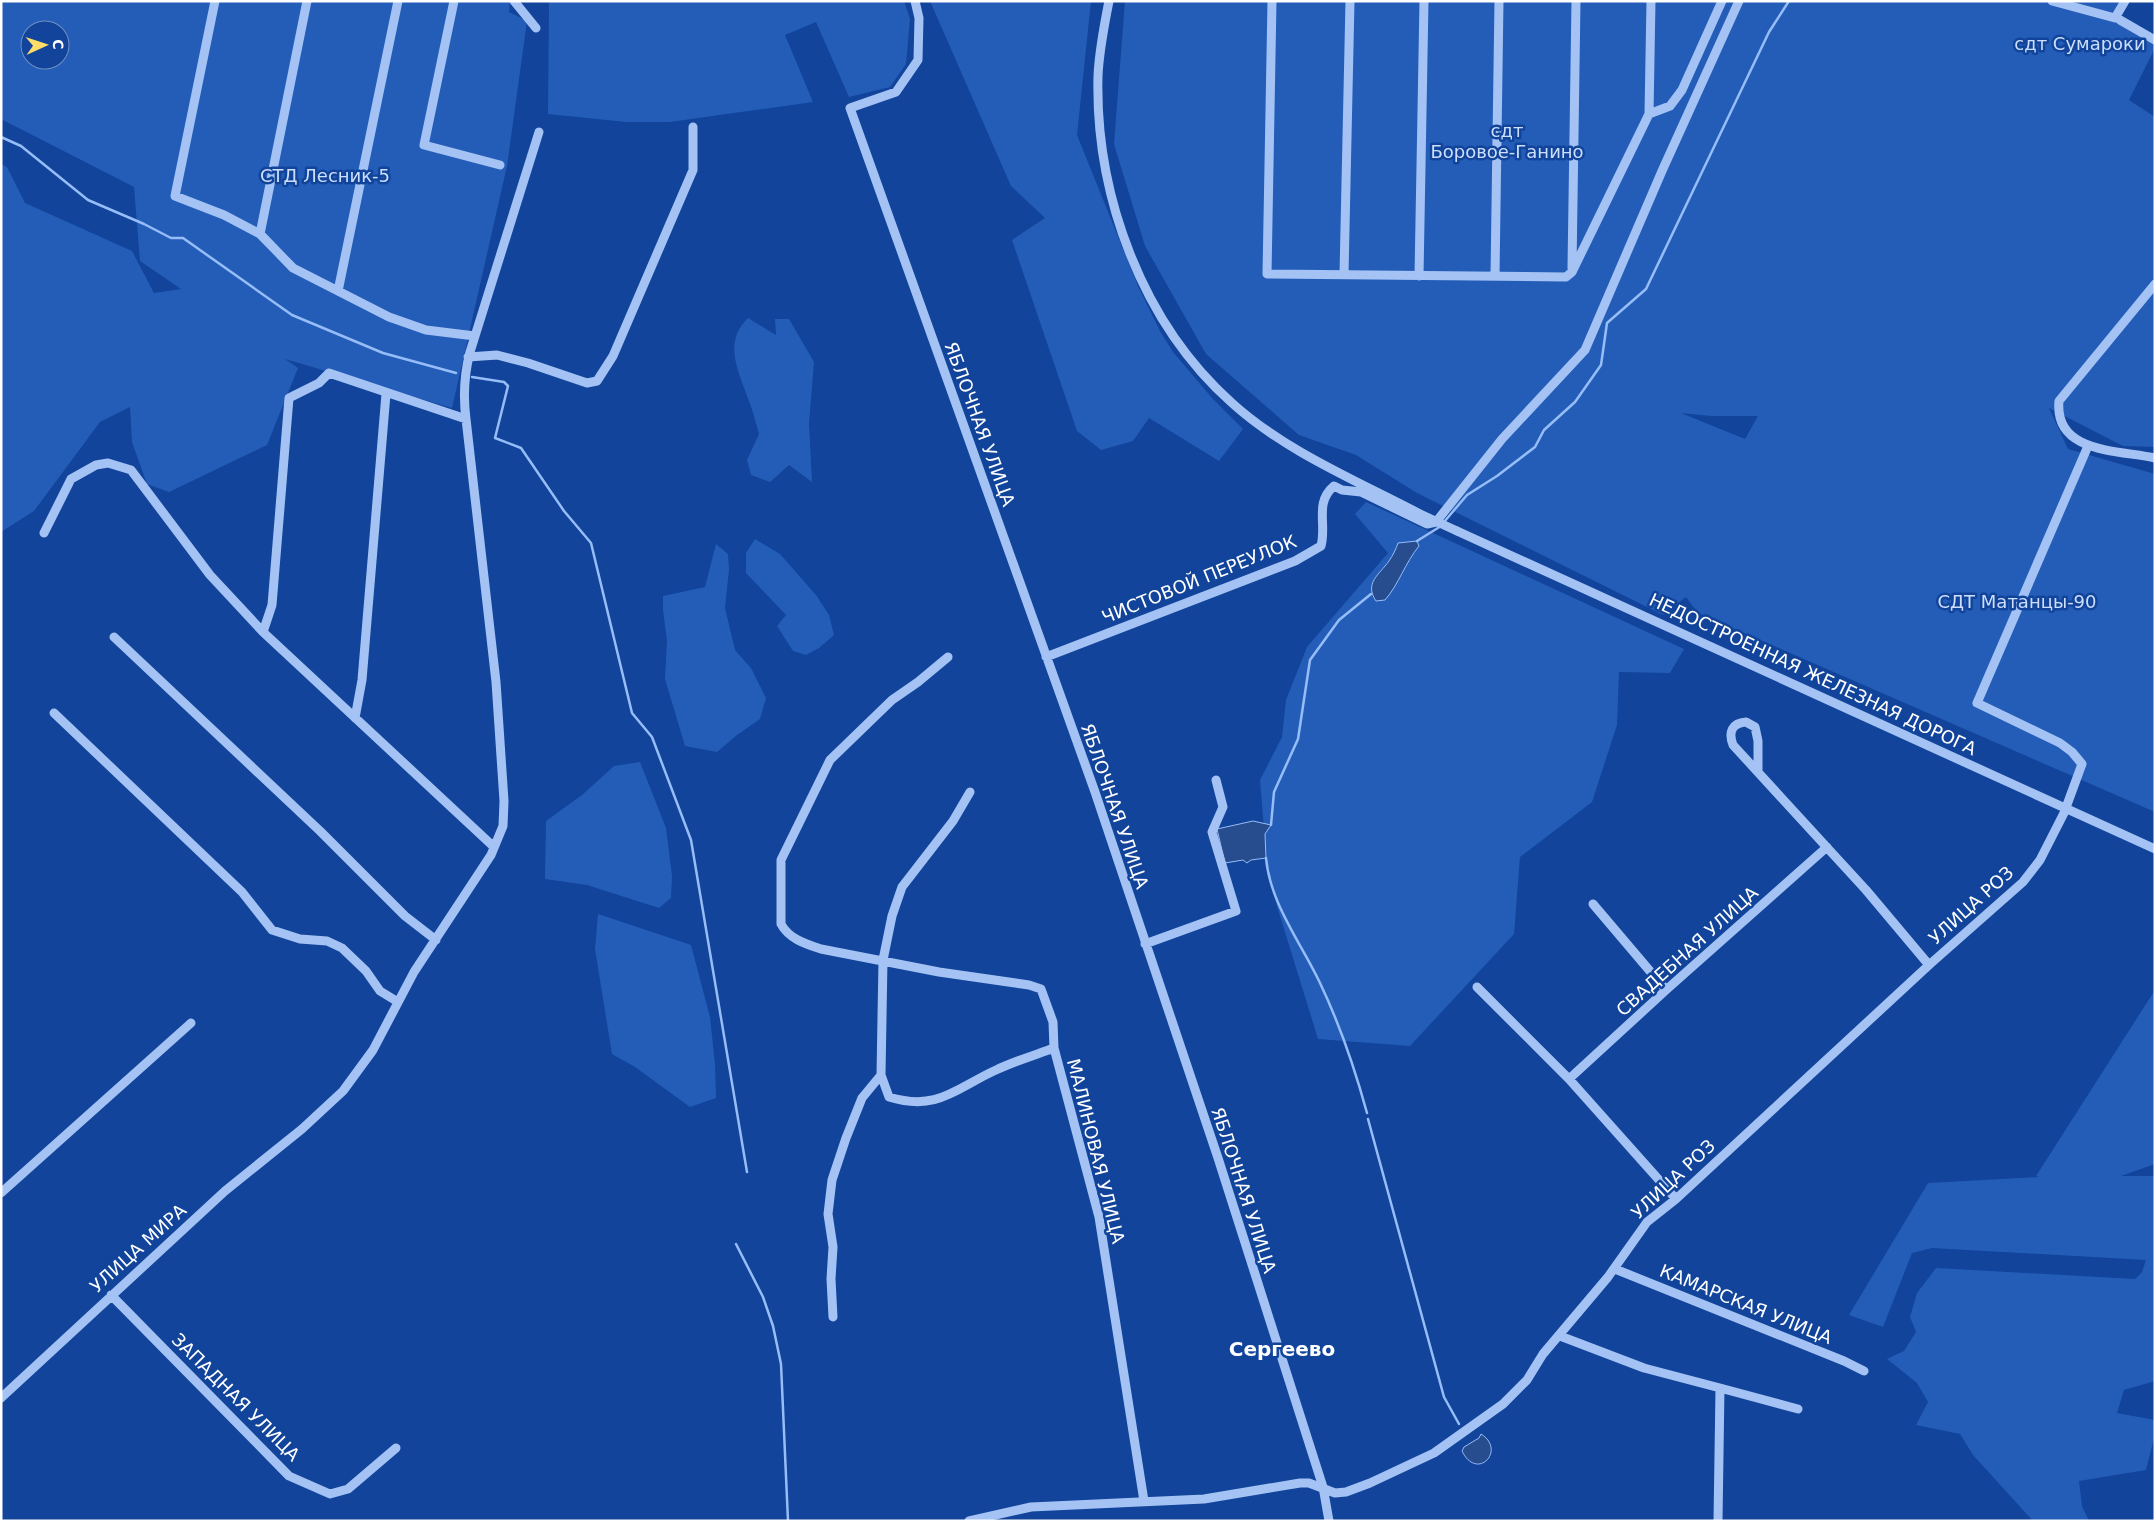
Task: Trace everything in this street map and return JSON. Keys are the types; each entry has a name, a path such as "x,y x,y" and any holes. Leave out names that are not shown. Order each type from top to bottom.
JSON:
{"street":[{"path":"216,1 175,196 224,215 260,234 293,268 389,317 426,330 475,336"},
{"path":"260,234 307,1"},
{"path":"338,291 398,1"},
{"path":"454,1 424,145 500,165"},
{"path":"514,1 536,28"},
{"name":"ЯБЛОЧНАЯ УЛИЦА","path":"914,1 919,18 918,60 896,92 850,108 1095,792 1218,1158 1323,1488 1329,1521"},
{"name":"НЕДОСТРОЕННАЯ ЖЕЛЕЗНАЯ ДОРОГА","path":"1109,1 1098,74 1098,113 1110,192 1131,254 1150,295 1175,340 1188,358 1232,404 1262,427 1308,456 1418,513 2155,849"},
{"path":"1272,1 1267,274 1566,277 1572,272 1649,114 1651,1"},
{"path":"1344,274 1350,1"},
{"path":"1419,276 1424,1"},
{"path":"1495,276 1499,1"},
{"path":"1572,272 1576,1"},
{"path":"1649,114 1670,106 1682,90 1722,1"},
{"name":"ЧИСТОВОЙ ПЕРЕУЛОК","path":"1046,657 1295,561 1312,552 1321,546 1323,536 1323,502 1326,493 1334,486 1342,490 1361,492 1427,524 1436,522 1502,439 1586,350 1662,171 1739,1"},
{"path":"2052,1 2115,18 2124,1"},
{"path":"2120,20 2155,40"},
{"path":"468,357 497,355 528,362 587,383 596,381 613,356 693,170 693,127"},
{"name":"УЛИЦА МИРА","path":"1,1398 225,1191 302,1130 343,1092 373,1050 414,972 491,855 504,826 496,682 464,389 468,357 539,132"},
{"path":"2155,284 2059,401 2058,408 2068,434 2088,446 2155,458"},
{"path":"263,632 272,604 289,398 319,383 329,373 466,420"},
{"path":"355,718 362,680 386,394"},
{"name":"УЛИЦА РОЗ","path":"969,1521 1031,1507 1204,1499 1300,1483 1309,1483 1335,1493 1346,1492 1434,1453 1503,1404 1527,1380 1543,1354 1615,1269 1647,1222 1676,1199 1929,965 2023,882 2040,860 2066,808 2082,764 2072,752 2048,736 1977,703 2088,446"},
{"path":"44,533 71,479 96,465 108,463 131,470 210,575 263,632 494,847"},
{"path":"114,638 320,831 404,916 436,940"},
{"path":"883,960 821,949 803,943 785,933 781,924 780,860 830,760 892,700 918,682 948,657"},
{"path":"54,714 242,892 272,930 300,939 327,941 342,948 366,971 380,991 398,1002"},
{"path":"1758,770 1758,741 1755,727 1746,722 1738,723 1732,729 1731,739 1733,745 1827,847 1929,965"},
{"path":"1145,944 1236,911 1212,832 1223,807 1216,780"},
{"path":"970,792 953,821 902,887 892,916 883,960 881,1076 889,1096 907,1102 944,1098 996,1070 1054,1048"},
{"name":"СВАДЕБНАЯ УЛИЦА","path":"1569,1079 1827,847"},
{"path":"1593,904 1666,990"},
{"name":"МАЛИНОВАЯ УЛИЦА","path":"883,960 939,972 1029,985 1041,989 1053,1022 1054,1048 1099,1217 1144,1501"},
{"path":"1477,987 1569,1079 1676,1199"},
{"path":"1,1194 191,1023"},
{"path":"833,1317 831,1279 833,1247 828,1214 832,1180 862,1098 881,1076"},
{"name":"КАМАРСКАЯ УЛИЦА","path":"1615,1269 1844,1361 1864,1371"},
{"name":"ЗАПАДНАЯ УЛИЦА","path":"111,1295 290,1476 330,1494 348,1489 396,1448"},
{"path":"1560,1336 1644,1368 1798,1409"},
{"path":"1718,1521 1720,1388"}],"green space":[{"name":"СТД Лесник-5","path":"1,1 510,1 509,12 527,21 507,166 452,408 285,359 298,368 267,445 169,492 147,484 132,442 130,407 100,422 34,511 1,532 1,164 7,167 25,203 132,251 154,293 181,289 140,261 134,187 1,119"},
{"path":"549,1 904,1 910,19 906,64 890,87 849,97 816,22 785,35 813,102 670,122 626,122 548,114"},
{"path":"930,1 1091,1 1077,135 1138,286 1160,331 1173,352 1212,398 1243,429 1219,461 1149,418 1133,441 1101,450 1077,431 1012,240 1045,218 1011,186"},
{"path":"1125,1 2125,1 2115,18 2155,44 2155,48 2129,100 2155,117 2155,447 2123,446 2049,408 2068,449 2155,474 2155,812 1698,613 1686,597 1663,615 1417,493 1356,455 1299,435 1206,354 1145,246 1114,144","holes":["1681,413 1711,416 1758,416 1745,439"]},
{"path":"748,318 776,335 775,319 789,319 814,362 809,423 812,482 789,465 770,482 751,475 747,460 759,434 737,369 734,348 740,328"},
{"path":"1366,502 1684,649 1670,673 1619,672 1617,725 1592,802 1520,857 1514,934 1410,1046 1318,1039 1268,877 1260,780 1282,737 1286,700 1307,647 1388,553 1355,514"},
{"path":"755,539 780,554 816,595 829,615 834,635 819,648 806,655 793,651 777,626 786,615 746,573 746,553"},
{"path":"716,544 728,554 729,570 725,608 735,650 751,668 766,698 760,719 717,752 685,746 665,679 667,641 663,610 663,596 705,587"},
{"path":"640,762 666,828 672,876 671,898 659,908 587,885 545,879 546,821 582,795 614,766"},
{"path":"598,914 691,945 710,1017 715,1064 716,1098 690,1107 635,1067 612,1054 595,949"},
{"path":"2155,990 2155,1164 2121,1176 2155,1176 2155,1381 2124,1390 2117,1413 2155,1420 2155,1434 2146,1470 2079,1481 2082,1506 2089,1521 2033,1521 1973,1455 1960,1434 1916,1425 1928,1402 1917,1383 1887,1359 1904,1351 1916,1332 1910,1317 1917,1293 1936,1268 2135,1279 2142,1272 2146,1260 1932,1248 1912,1253 1883,1327 1849,1315 1928,1183 2039,1177 2036,1176"}],"shaded area":[{"path":"1417,541 1419,546 1390,594 1385,600 1376,601 1373,595 1372,584 1390,559 1398,543"},
{"path":"1253,821 1271,825 1265,834 1266,858 1251,860 1247,863 1243,860 1225,863 1217,829"},
{"path":"1481,1434 1488,1441 1491,1448 1490,1455 1487,1460 1475,1464 1468,1460 1462,1451 1464,1447 1479,1438"}],"waterway":[{"path":"1444,522 1467,495 1497,476 1535,447 1544,430 1575,402 1601,365 1607,323 1646,289 1769,32 1789,1"},
{"path":"1,137 21,146 88,200 171,238 183,238 292,315 383,353 456,373"},
{"path":"472,377 504,382 508,386 495,438 521,448 564,511 591,543 632,713 652,737 691,840 747,1172"},
{"path":"1417,541 1441,526"},
{"path":"1271,825 1274,792 1298,739 1310,660 1339,620 1371,594"},
{"path":"1266,858 1273,891 1327,999 1352,1064 1367,1113"},
{"path":"1368,1119 1444,1397 1459,1424"},
{"path":"736,1244 763,1297 773,1326 781,1364 788,1521"}],"district":[{"name":"Сергеево","path":"1282,1349"}],"park label":[{"name":"сдт Сумароки","path":"2080,43"},
{"name":"сдт Боровое-Ганино","path":"1507,140"},
{"name":"СДТ Матанцы-90","path":"2017,601"}]}
